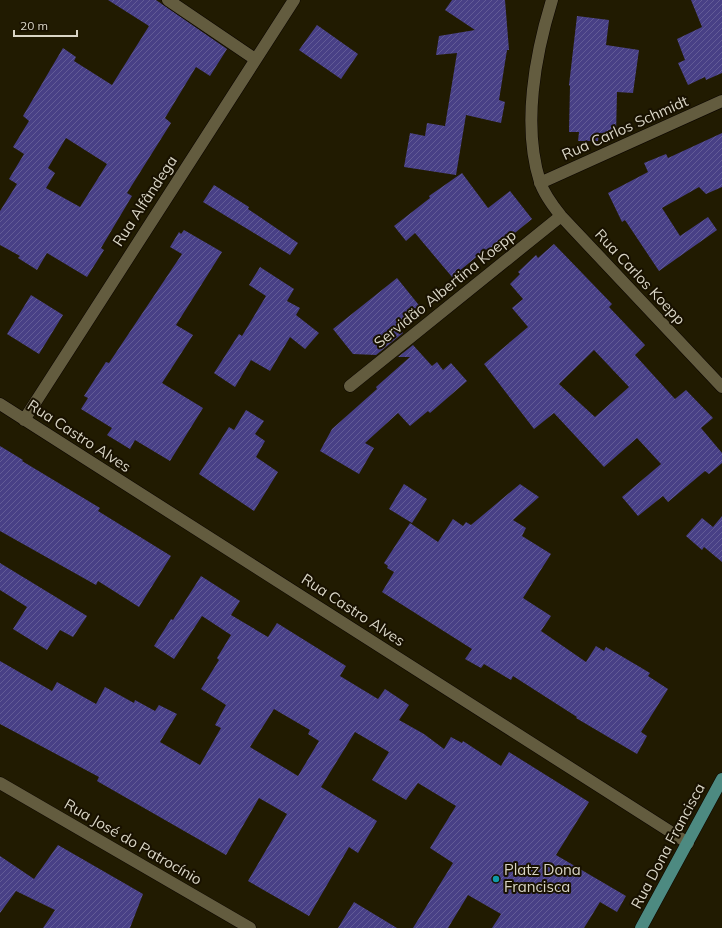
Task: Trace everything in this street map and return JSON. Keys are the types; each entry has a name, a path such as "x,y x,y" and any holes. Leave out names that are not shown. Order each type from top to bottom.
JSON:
{"main road":[{"name":"Rua Dona Francisca","path":"641,928 722,778"}],"street":[{"path":"168,0 255,59"},
{"name":"Rua Alfândega","path":"24,420 294,0"},
{"name":"Rua Carlos Koepp","path":"552,0 537,62 531,130 534,157 540,183 551,203 561,216 720,384"},
{"name":"Rua Carlos Schmidt","path":"540,183 722,101"},
{"name":"Servidão Albertina Koepp","path":"350,386 561,216"},
{"name":"Rua Castro Alves","path":"0,404 688,843"},
{"name":"Rua José do Patrocínio","path":"0,783 250,928"}],"building":[{"path":"108,0 156,0 227,49 210,76 196,67 165,118 171,123 127,193 132,196 101,248 104,250 87,277 47,253 37,270 18,258 20,256 0,245 0,211 17,184 9,179 24,154 13,147 29,121 23,116 63,48 76,57 74,61 112,85 149,26","holes":["66,138 107,164 80,207 46,188 55,173 48,168"]},
{"path":"452,0 505,0 509,50 507,50 499,100 505,102 501,123 466,115 456,175 404,167 410,133 425,136 427,123 445,126 457,53 436,55 439,36 475,30 445,10"},
{"path":"691,0 722,0 722,73 706,80 705,77 688,85 678,63 685,60 677,39 702,27"},
{"path":"577,16 609,20 606,45 639,50 633,93 617,92 616,134 599,133 598,141 578,141 579,132 569,132 569,85"},
{"path":"317,25 358,54 341,79 299,50"},
{"path":"722,133 722,187 706,194 699,187 662,208 680,236 708,217 717,230 659,271 625,220 622,222 608,193 648,172 644,163 666,154 668,158"},
{"path":"462,173 488,208 510,191 532,219 506,240 504,238 487,251 486,249 452,277 415,233 406,241 394,226 430,198 429,196"},
{"path":"214,185 249,207 248,209 298,243 290,255 203,202"},
{"path":"184,230 222,252 176,325 193,335 162,383 203,408 170,461 135,440 130,449 107,435 112,428 81,409 88,398 84,396 106,362 109,363 182,254 170,247 179,232 181,234"},
{"path":"554,244 612,304 609,307 645,345 635,355 675,399 686,390 713,418 701,428 722,453 722,463 709,474 705,471 668,502 663,496 638,516 622,497 661,464 637,438 604,467 554,413 534,429 484,364 528,327 512,308 523,299 510,284 520,274 518,272 536,255 538,258","holes":["594,350 629,387 595,417 559,384"]},
{"path":"260,267 294,289 287,301 300,308 296,315 319,333 305,349 290,337 270,371 251,360 235,387 214,373 239,334 242,336 266,296 249,285"},
{"path":"397,278 422,309 399,328 403,333 376,355 353,354 333,329"},
{"path":"31,295 63,315 39,354 7,334"},
{"path":"413,345 432,366 437,362 443,370 451,363 467,381 430,413 428,411 410,426 398,413 365,443 374,448 359,474 320,451 332,429 410,357 398,357"},
{"path":"246,410 264,421 255,434 265,441 256,457 278,472 254,511 199,474 229,427 234,430"},
{"path":"0,446 100,508 98,511 171,556 139,607 98,581 96,585 0,531"},
{"path":"404,484 427,499 412,523 389,509"},
{"path":"520,484 539,497 513,520 526,528 522,536 551,554 523,598 551,616 541,631 586,662 596,646 604,651 606,647 650,673 648,676 668,689 641,732 647,736 637,754 576,718 577,717 513,676 511,680 484,664 481,668 465,659 472,649 382,592 394,572 387,568 388,566 384,563 410,523 438,542 453,519 463,526 466,522 471,525"},
{"path":"722,516 722,562 704,547 702,550 686,536 702,518 713,527"},
{"path":"0,563 87,616 73,637 60,630 47,650 13,629 27,607 0,590"},
{"path":"201,576 240,601 231,615 268,637 277,623 346,666 340,676 378,699 385,689 409,705 399,720 424,734 444,749 451,737 462,743 463,741 501,766 509,752 589,802 556,855 626,896 617,912 600,902 584,928 492,928 501,914 468,895 448,928 413,928 453,863 430,848 456,806 418,783 406,800 372,780 389,752 355,732 321,787 377,821 358,853 349,847 309,916 248,881 287,814 259,798 226,855 97,781 99,777 0,724 0,661 52,691 57,682 96,704 105,687 134,703 135,700 155,711 159,705 177,714 160,742 200,765 221,728 215,725 226,705 201,689 219,660 217,658 231,635 202,616 174,659 154,646 171,619 173,620","holes":["274,709 310,730 308,734 319,741 298,776 250,747"]},
{"path":"58,845 143,894 130,928 43,928 55,910 16,891 0,913 0,856 34,879"},
{"path":"354,902 397,928 338,928"}],"place":[{"name":"Platz Dona Francisca","path":"496,879"}]}
